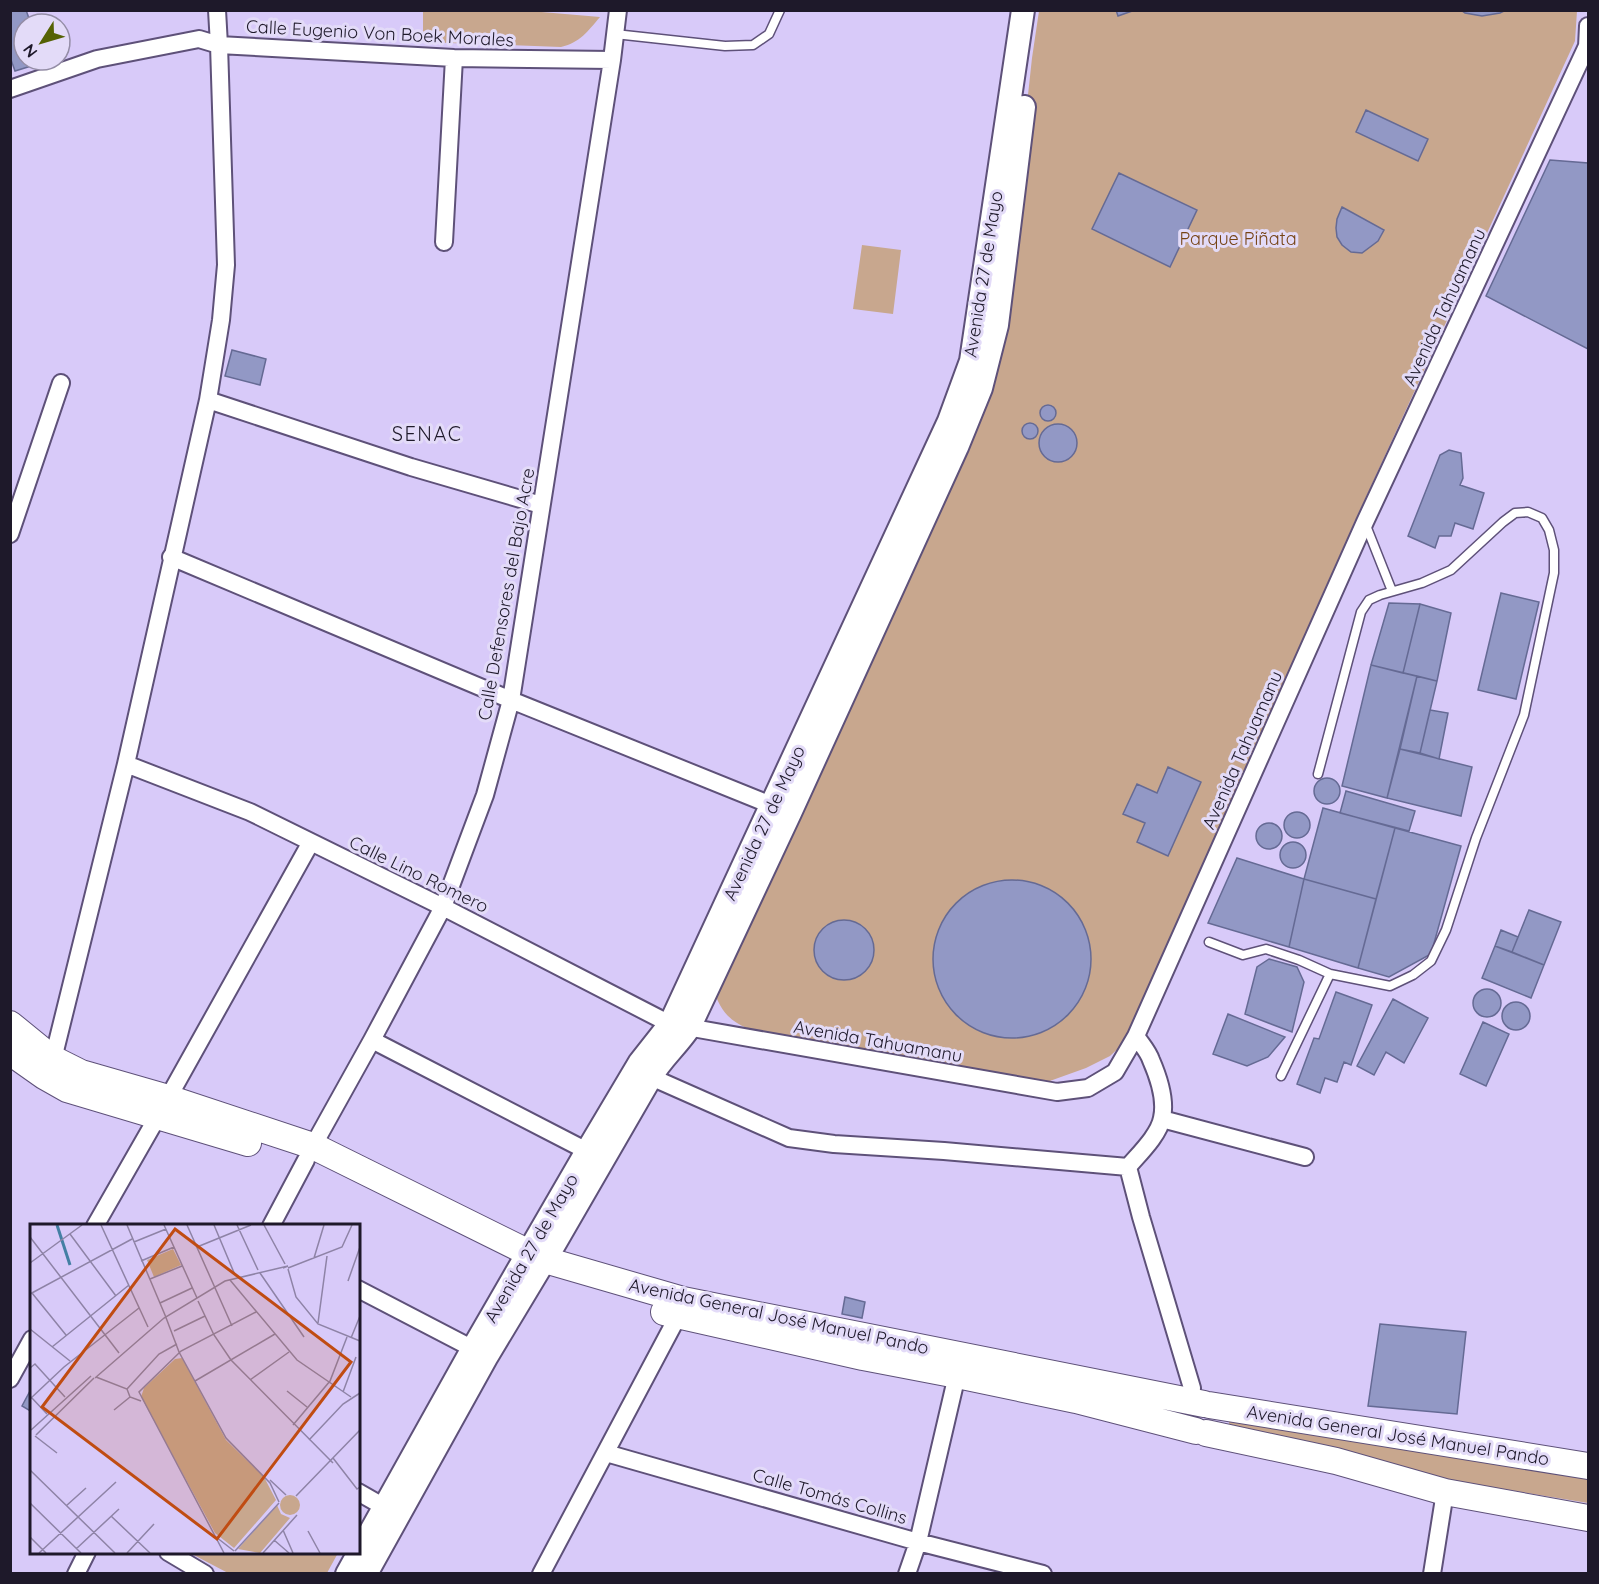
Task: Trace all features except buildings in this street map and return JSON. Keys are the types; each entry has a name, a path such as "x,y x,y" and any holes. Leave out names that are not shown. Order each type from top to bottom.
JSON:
{"main road":[{"name":"Avenida 27 de Mayo","path":"781,810 949,421 970,362 1023,10"},
{"name":"Avenida 27 de Mayo","path":"533,1263 588,1151 640,1062 679,1026 952,458 981,388 997,325 1036,10"},
{"name":"Avenida General José Manuel Pando","path":"10,1024 53,1059 81,1073 163,1107 310,1153 533,1263 678,1316 863,1357 1076,1400 1201,1432 1336,1461 1445,1492 1588,1518"},
{"name":"Avenida 27 de Mayo","path":"366,1574 392,1511 480,1352 533,1263 656,1068 683,1037 679,1026"},
{"name":"Avenida General José Manuel Pando","path":"10,1052 67,1089 163,1107"},
{"name":"Avenida General José Manuel Pando","path":"533,1263 683,1299 1201,1403 1588,1466"},
{"path":"1201,1403 1189,1414 1190,1424 1201,1432"},
{"name":"Avenida 27 de Mayo","path":"347,1574 392,1511"}],"street":[{"path":"53,1059 126,764 208,399 221,320 226,265 217,10"},
{"name":"Calle Defensores del Bajo Acre","path":"272,1224 443,907 485,795 511,700 618,10"},
{"name":"Avenida Tahuamanu","path":"679,1026 1057,1092 1088,1088 1115,1072 1136,1036 1365,522 1588,46 1588,26"},
{"name":"Calle Eugenio Von Boek Morales","path":"10,89 97,59 199,39 219,45 454,58 612,60"},
{"path":"444,242 454,58"},
{"path":"10,534 61,383"},
{"path":"208,399 411,467 541,505"},
{"path":"171,557 511,700 781,810"},
{"name":"Calle Lino Romero","path":"126,764 250,812 679,1026"},
{"path":"96,1224 310,842"},
{"path":"1128,1167 1150,1142 1162,1119 1163,1104 1160,1084 1151,1058 1136,1036"},
{"path":"372,1041 588,1151"},
{"path":"651,1077 789,1137 834,1144 1128,1167"},
{"path":"1162,1119 1305,1157"},
{"path":"1128,1167 1144,1229 1192,1388 1201,1403"},
{"path":"360,1289 480,1352"},
{"path":"541,1574 678,1316"},
{"path":"10,1379 30,1343"},
{"path":"908,1574 918,1542 957,1375"},
{"name":"Calle Tomás Collins","path":"606,1453 918,1542 1043,1574"},
{"path":"1432,1574 1445,1492"},
{"path":"360,1493 392,1511"},
{"path":"76,1574 86,1554"},
{"path":"171,1554 205,1574"}],"lane":[{"path":"615,34 725,46 753,45 769,34 780,10"},
{"path":"1209,942 1243,955 1266,949 1330,974 1389,986 1413,975 1431,961 1446,930 1476,838 1524,715 1554,573 1554,550 1549,530 1542,519 1528,512 1515,513 1451,570 1422,583 1369,600 1361,612 1318,774"},
{"path":"1365,522 1392,591"},
{"path":"1281,1076 1330,974"}],"green space":[{"path":"423,11 530,11 600,17 579,39 561,47 423,42"},
{"name":"Parque Piñata","path":"1039,11 1577,11 1575,41 1355,521 1123,1044 1110,1056 1086,1068 1047,1082 910,1060 747,1028 725,1013 713,989 1003,326"},
{"path":"862,245 901,250 893,314 853,309"},
{"path":"1229,1417 1588,1476 1588,1503 1461,1482 1229,1429"},
{"path":"192,1554 337,1554 327,1573 228,1573"}],"district":[{"name":"SENAC","path":"427,433"}]}
